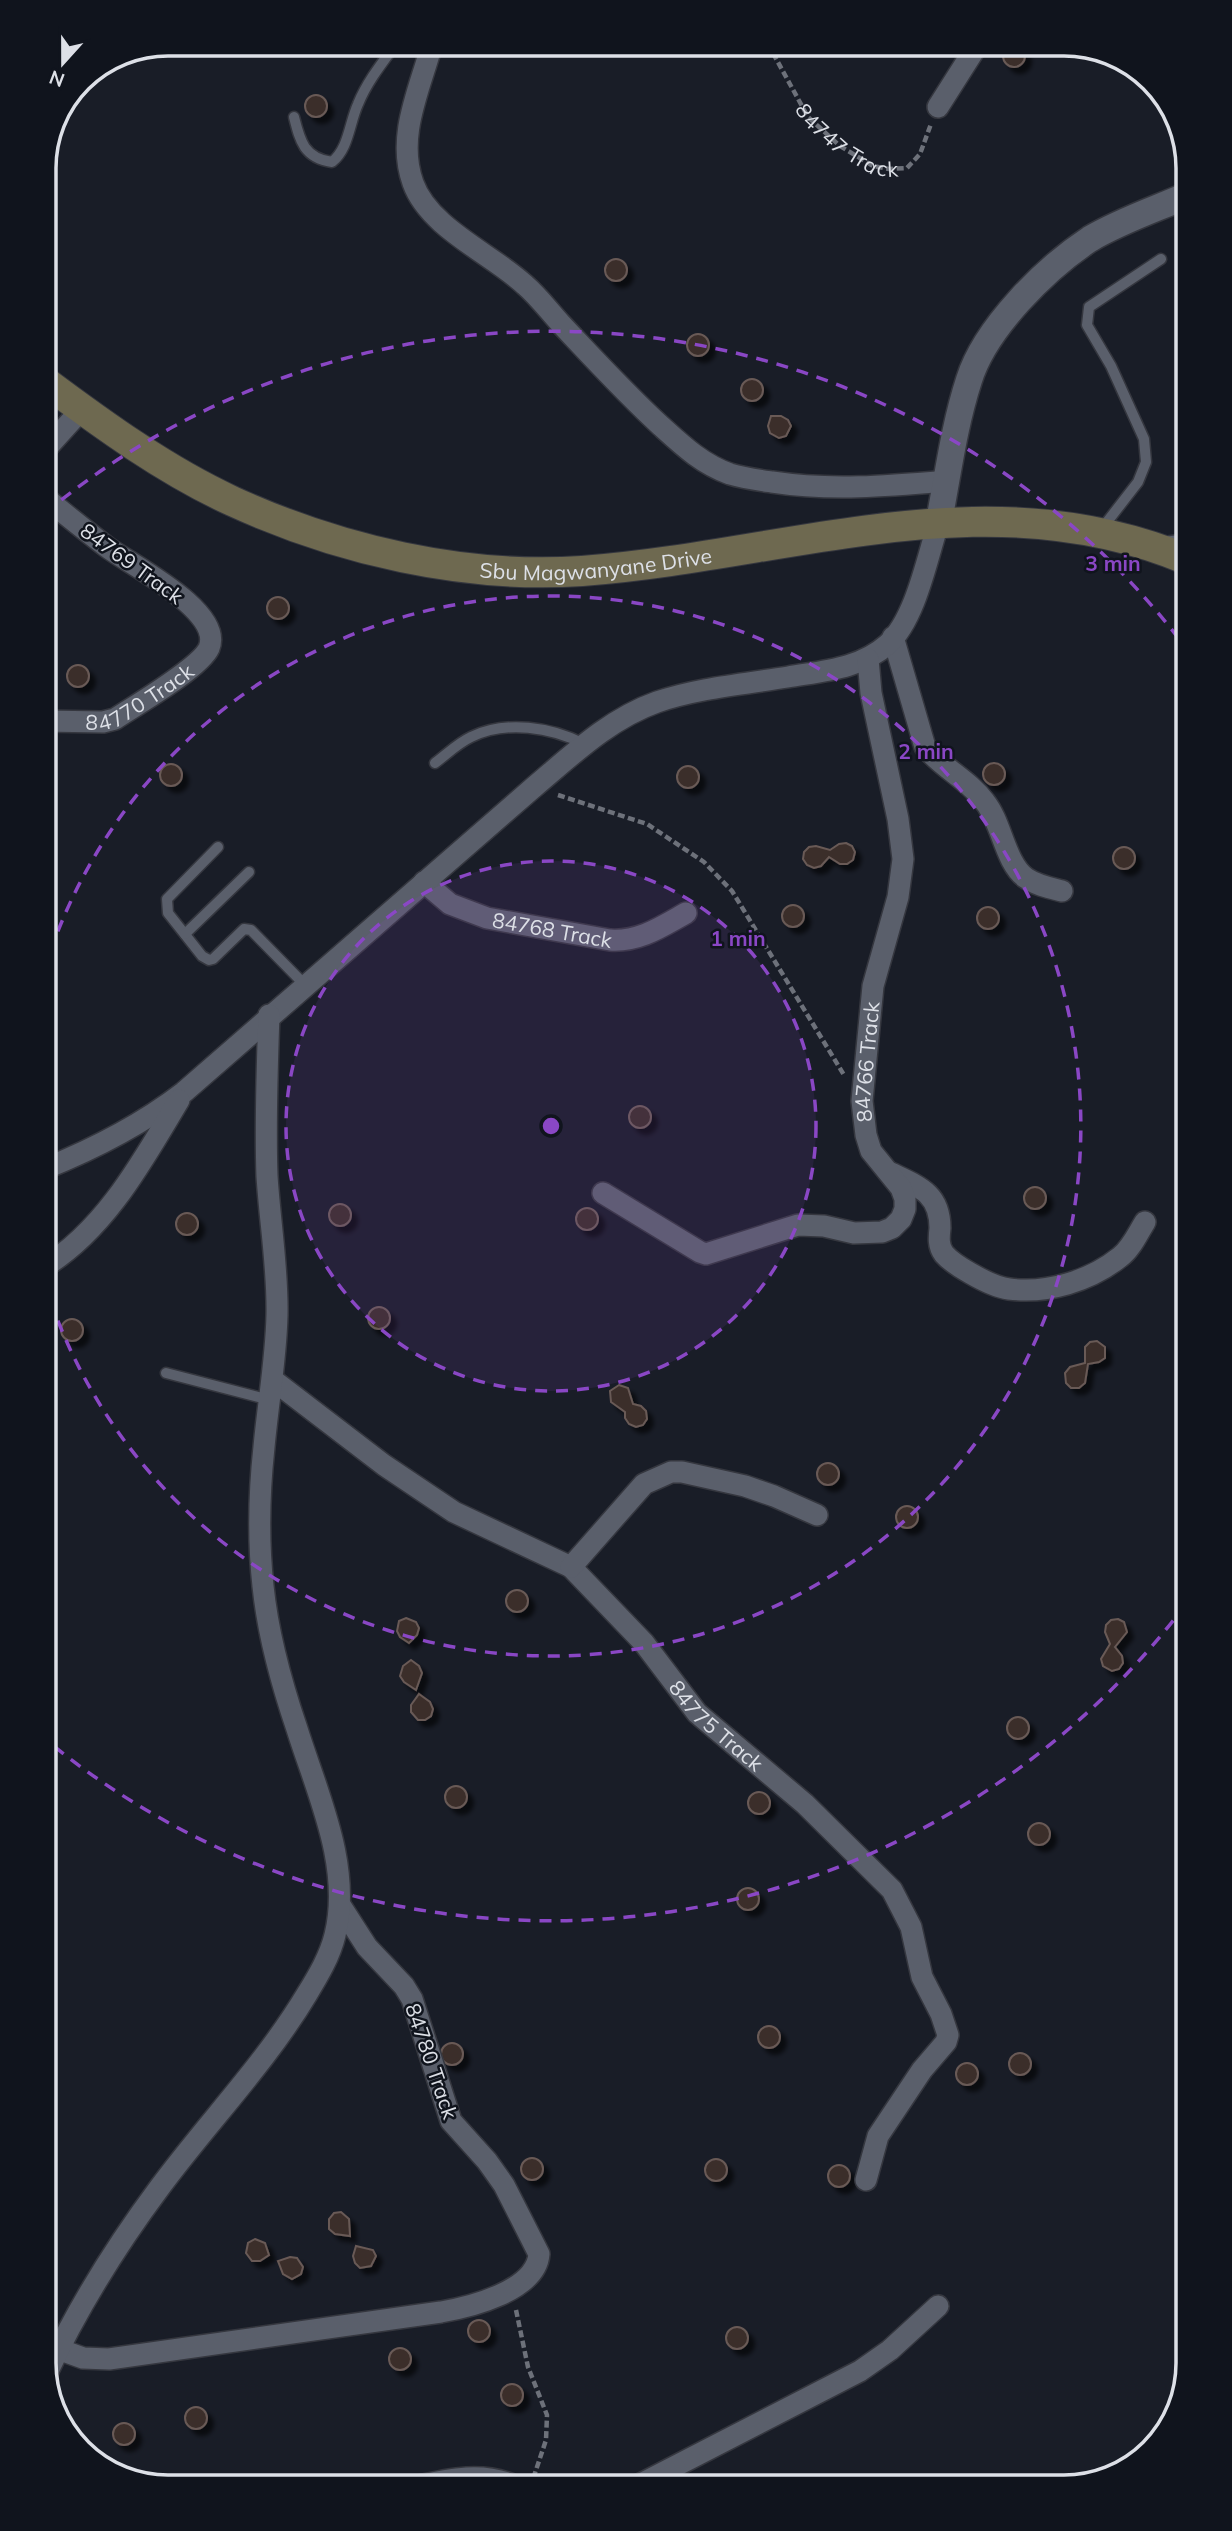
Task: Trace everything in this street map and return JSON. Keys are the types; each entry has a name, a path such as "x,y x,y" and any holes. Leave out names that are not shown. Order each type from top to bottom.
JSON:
{"main road":[{"name":"Sbu Magwanyane Drive","path":"56,390 155,459 229,499 293,527 380,552 490,571 580,571 652,564 840,533 939,522 1007,521 1056,525 1144,545 1176,556"}],"street":[{"path":"428,56 409,122 406,153 413,185 430,210 455,233 527,286 636,404 689,452 709,466 733,475 811,488 881,487 946,481"},
{"path":"938,107 970,56"},
{"path":"56,1164 110,1140 162,1109 184,1092 269,1015 584,744 622,718 658,702 715,688 835,669 868,659 903,625 914,600 939,522 953,438 970,377 991,336 1024,295 1060,262 1092,238 1176,200"},
{"path":"56,438 82,409"},
{"name":"84769 Track","path":"56,507 108,548 188,604 208,625 211,636"},
{"name":"84770 Track","path":"56,721 103,722 115,719 182,674 202,657 208,650 211,636"},
{"path":"893,637 925,747 937,761 975,790 986,802 999,825 1012,863 1018,870 1033,882 1062,891"},
{"name":"84766 Track","path":"603,1193 700,1252 712,1253 798,1225 824,1226 869,1234 892,1228 901,1219 905,1199 901,1188 871,1151 862,1101 873,986 898,897 903,859 898,819 871,693 868,659"},
{"name":"84768 Track","path":"424,882 450,904 487,918 610,940 626,941 643,936 686,913"},
{"path":"56,2353 79,2308 161,2185 262,2060 296,2011 327,1958 335,1936 340,1905 337,1860 271,1646 263,1588 260,1495 278,1283 267,1181 269,1015"},
{"path":"56,1258 77,1244 131,1178 184,1092"},
{"path":"884,1169 932,1197 937,1205 940,1247 945,1255 987,1283 1008,1289 1047,1289 1090,1276 1123,1256 1145,1222"},
{"name":"84775 Track","path":"271,1390 454,1512 572,1567 644,1643 697,1713 841,1838 892,1890 911,1927 922,1977 948,2035 946,2042 922,2070 878,2136 866,2180"},
{"path":"572,1567 639,1489 659,1475 671,1472 745,1486 817,1515"},
{"name":"84780 Track","path":"58,2349 83,2358 109,2359 467,2307 488,2301 534,2270 539,2258 536,2249 504,2185 486,2161 456,2130 446,2112 418,2018 404,1986 368,1947 340,1905"},
{"path":"658,2475 860,2371 890,2350 938,2306"}],"lane":[{"path":"294,117 305,148 317,160 332,162 341,155 358,103 387,56"},
{"path":"1098,534 1138,482 1146,461 1144,439 1111,366 1087,325 1088,307 1161,259"},
{"path":"1144,545 1176,541"},
{"path":"435,763 461,742 500,729 553,731 584,744"},
{"path":"218,847 167,899 168,913 202,956 209,960 244,929 251,930 305,985"},
{"path":"185,934 249,872"},
{"path":"166,1373 271,1390"}],"path":[{"name":"84747 Track","path":"775,56 808,117 841,146 873,166 889,169 907,167 920,154 938,107"},
{"path":"534,787 647,824 704,862 732,891 782,969 842,1073 862,1101"},
{"path":"515,2285 520,2288 516,2308 528,2367 547,2415 546,2440 534,2475"}],"building":[{"path":"1003,56 1025,56 1022,64 1014,67 1006,64"},
{"path":"316,95 324,98 327,106 324,114 316,117 308,114 305,106 308,98"},
{"path":"616,259 624,262 627,270 624,278 616,281 608,278 605,270 608,262"},
{"path":"698,334 706,337 709,345 706,353 698,356 690,353 687,345 690,337"},
{"path":"752,379 760,382 763,390 760,398 752,401 744,398 741,390 744,382"},
{"path":"771,416 781,416 788,420 791,426 786,436 779,438 770,433 768,426"},
{"path":"278,597 286,600 289,608 286,616 278,619 270,616 267,608 270,600"},
{"path":"78,665 86,668 89,676 86,684 78,687 70,684 67,676 70,668"},
{"path":"994,763 1002,766 1005,774 1002,782 994,785 986,782 983,774 986,766"},
{"path":"171,764 179,767 182,775 179,783 171,786 163,783 160,775 163,767"},
{"path":"688,766 696,769 699,777 696,785 688,788 680,785 677,777 680,769"},
{"path":"846,843 852,846 855,852 853,860 847,864 840,864 829,857 821,866 814,868 807,865 803,859 804,852 809,847 830,850"},
{"path":"1124,847 1132,850 1135,858 1132,866 1124,869 1116,866 1113,858 1116,850"},
{"path":"793,905 801,908 804,916 801,924 793,927 785,924 782,916 785,908"},
{"path":"988,907 996,910 999,918 996,926 988,929 980,926 977,918 980,910"},
{"path":"640,1106 648,1109 651,1117 648,1125 640,1128 632,1125 629,1117 632,1109"},
{"path":"1035,1187 1043,1190 1046,1198 1043,1206 1035,1209 1027,1206 1024,1198 1027,1190"},
{"path":"340,1204 348,1207 351,1215 348,1223 340,1226 332,1223 329,1215 332,1207"},
{"path":"587,1208 595,1211 598,1219 595,1227 587,1230 579,1227 576,1219 579,1211"},
{"path":"187,1213 195,1216 198,1224 195,1232 187,1235 179,1232 176,1224 179,1216"},
{"path":"379,1307 387,1310 390,1318 387,1326 379,1329 371,1326 368,1318 371,1310"},
{"path":"72,1319 80,1322 83,1330 80,1338 72,1341 64,1338 61,1330 64,1322"},
{"path":"1097,1341 1105,1347 1105,1358 1088,1364 1085,1383 1079,1388 1071,1388 1066,1383 1065,1373 1070,1367 1085,1363 1085,1347 1090,1342"},
{"path":"619,1385 628,1388 633,1404 646,1411 647,1419 643,1425 636,1427 629,1424 625,1412 611,1402 610,1391"},
{"path":"828,1463 836,1466 839,1474 836,1482 828,1485 820,1482 817,1474 820,1466"},
{"path":"907,1506 915,1509 918,1517 915,1525 907,1528 899,1525 896,1517 899,1509"},
{"path":"517,1590 525,1593 528,1601 525,1609 517,1612 509,1609 506,1601 509,1593"},
{"path":"406,1618 416,1622 419,1628 417,1635 409,1643 400,1637 397,1631 399,1621"},
{"path":"1111,1620 1124,1622 1127,1632 1115,1647 1122,1656 1123,1663 1119,1669 1112,1671 1103,1666 1101,1659 1110,1644 1105,1632 1106,1625"},
{"path":"411,1660 419,1666 422,1673 416,1690 400,1676 403,1666"},
{"path":"419,1694 430,1702 433,1709 431,1716 425,1720 418,1720 411,1712 411,1705"},
{"path":"1018,1717 1026,1720 1029,1728 1026,1736 1018,1739 1010,1736 1007,1728 1010,1720"},
{"path":"456,1786 464,1789 467,1797 464,1805 456,1808 448,1805 445,1797 448,1789"},
{"path":"759,1792 767,1795 770,1803 767,1811 759,1814 751,1811 748,1803 751,1795"},
{"path":"1039,1823 1047,1826 1050,1834 1047,1842 1039,1845 1031,1842 1028,1834 1031,1826"},
{"path":"748,1888 756,1891 759,1899 756,1907 748,1910 740,1907 737,1899 740,1891"},
{"path":"769,2026 777,2029 780,2037 777,2045 769,2048 761,2045 758,2037 761,2029"},
{"path":"452,2043 462,2050 463,2054 456,2064 452,2065 442,2058 441,2054 448,2044"},
{"path":"1020,2053 1028,2056 1031,2064 1028,2072 1020,2075 1012,2072 1009,2064 1012,2056"},
{"path":"967,2063 975,2066 978,2074 975,2082 967,2085 959,2082 956,2074 959,2066"},
{"path":"532,2158 540,2161 543,2169 540,2177 532,2180 524,2177 521,2169 524,2161"},
{"path":"716,2159 724,2162 727,2170 724,2178 716,2181 708,2178 705,2170 708,2162"},
{"path":"839,2165 847,2168 850,2176 847,2184 839,2187 831,2184 828,2176 831,2168"},
{"path":"341,2212 349,2219 350,2236 335,2234 329,2229 329,2219 334,2213"},
{"path":"255,2239 265,2243 269,2255 260,2261 252,2261 246,2253 248,2243"},
{"path":"356,2246 373,2250 376,2256 371,2266 360,2268 355,2263 353,2256"},
{"path":"297,2258 303,2267 301,2274 292,2279 283,2274 278,2261"},
{"path":"479,2320 487,2323 490,2331 487,2339 479,2342 471,2339 468,2331 471,2323"},
{"path":"737,2327 745,2330 748,2338 745,2346 737,2349 729,2346 726,2338 729,2330"},
{"path":"400,2348 408,2351 411,2359 408,2367 400,2370 392,2367 389,2359 392,2351"},
{"path":"512,2384 520,2387 523,2395 520,2403 512,2406 504,2403 501,2395 504,2387"},
{"path":"196,2407 204,2410 207,2418 204,2426 196,2429 188,2426 185,2418 188,2410"},
{"path":"124,2423 132,2426 135,2434 132,2442 124,2445 116,2442 113,2434 116,2426"}]}
